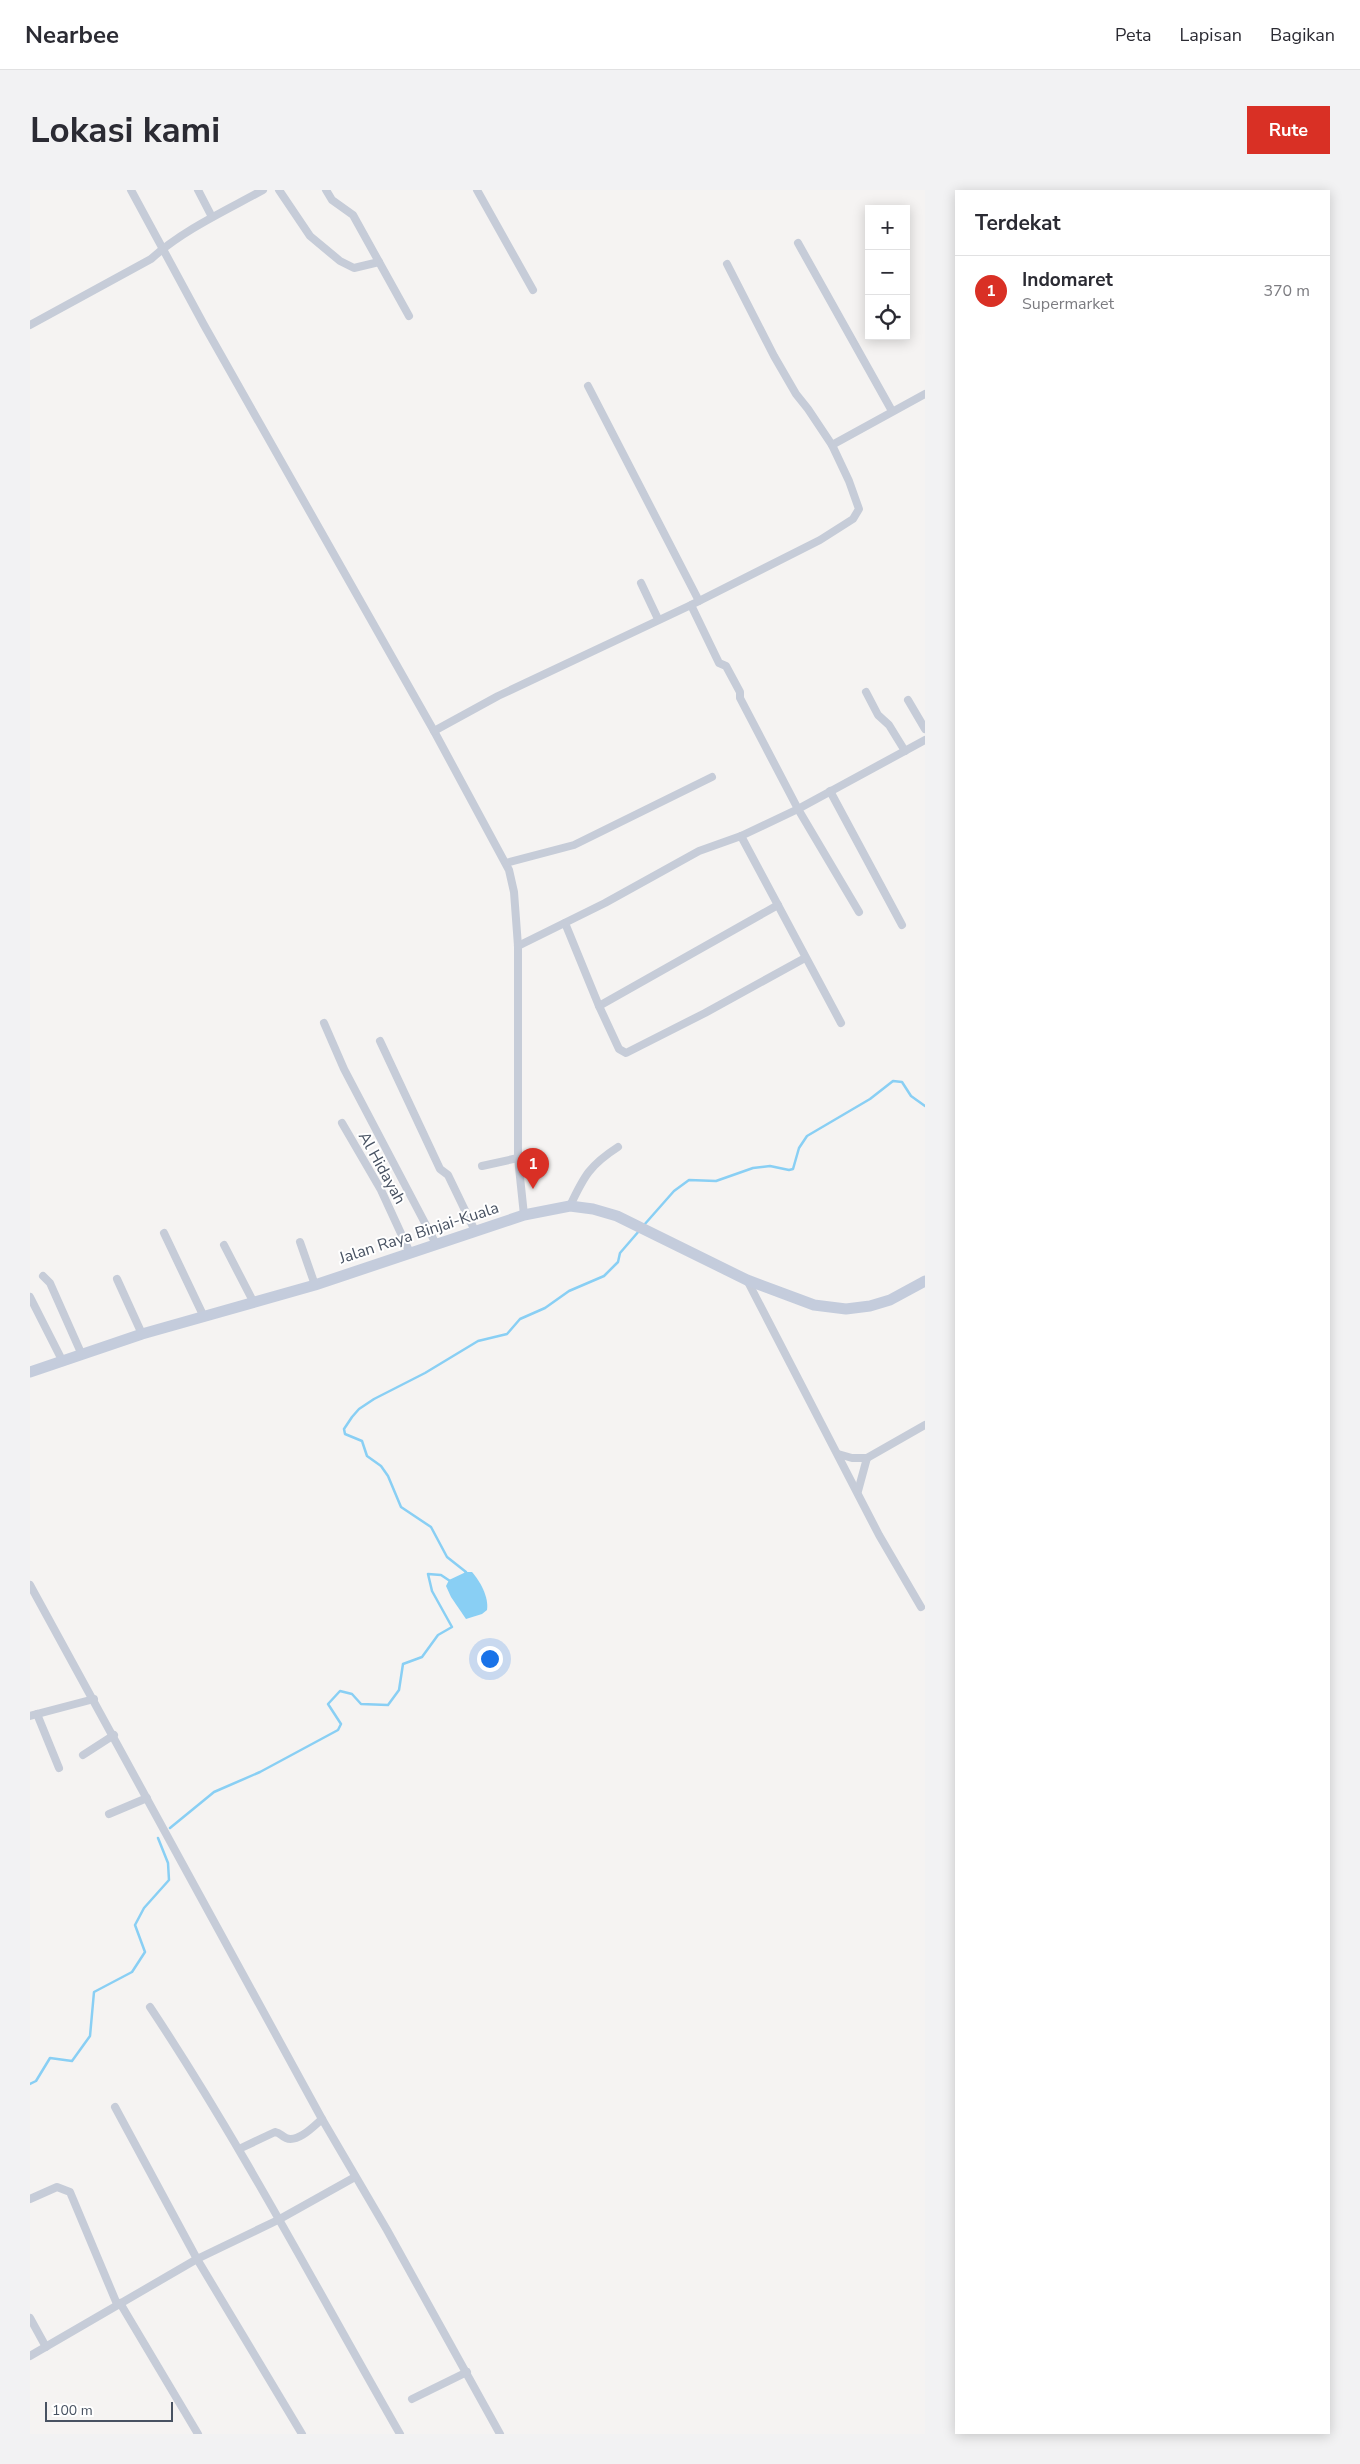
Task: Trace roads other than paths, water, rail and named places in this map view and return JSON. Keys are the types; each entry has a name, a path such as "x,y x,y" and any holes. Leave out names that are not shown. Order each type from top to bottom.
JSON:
{"main road":[{"name":"Jalan Raya Binjai-Kuala","path":"30,1372 142,1334 315,1285 524,1215 570,1206 593,1209 618,1216 748,1280 814,1305 846,1309 870,1306 890,1300 925,1281"}],"street":[{"path":"131,190 506,863 514,892 518,946 518,1158 524,1215"},
{"path":"198,190 212,218"},
{"path":"279,190 310,236 340,261 354,268 379,262"},
{"path":"326,190 332,200 352,215 409,316"},
{"path":"477,190 533,290"},
{"path":"30,325 151,259 163,248 260,191"},
{"path":"798,243 892,411"},
{"path":"434,731 498,696 695,603 820,540 853,519 858,509 849,481 832,445 796,394 774,356 727,264"},
{"path":"588,386 695,603 719,663 726,666 740,692 740,698 798,809 859,912"},
{"path":"832,445 925,394"},
{"path":"640,583 658,619"},
{"path":"866,692 878,716 889,725 905,751"},
{"path":"908,700 925,729"},
{"path":"518,946 699,851 741,836 798,809 925,740"},
{"path":"506,863 574,844 712,777"},
{"path":"830,791 902,925"},
{"path":"741,836 842,1024"},
{"path":"599,1006 778,905"},
{"path":"565,923 599,1006 620,1050 626,1053 705,1013 805,958"},
{"path":"324,1023 344,1069 436,1244"},
{"path":"380,1041 440,1168 448,1175 475,1231"},
{"name":"Al Hidayah","path":"342,1123 381,1190 410,1253"},
{"path":"570,1206 590,1170 598,1160 618,1147"},
{"path":"482,1166 518,1158"},
{"path":"164,1233 204,1317"},
{"path":"300,1242 315,1285"},
{"path":"224,1245 254,1303"},
{"path":"43,1276 50,1283 82,1355"},
{"path":"117,1279 142,1334"},
{"path":"748,1280 879,1535 921,1607"},
{"path":"30,1297 63,1362"},
{"path":"838,1454 852,1458 867,1458 925,1425"},
{"path":"858,1491 860,1475 867,1458"},
{"path":"30,1585 94,1698 354,2177 388,2230 468,2372 500,2434"},
{"path":"58,1768 33,1715 94,1698"},
{"path":"83,1755 114,1736"},
{"path":"109,1814 147,1798"},
{"path":"150,2007 239,2149 400,2434"},
{"path":"115,2107 197,2259 302,2434"},
{"path":"239,2149 275,2132 286,2138 293,2138 305,2133 322,2119"},
{"path":"30,2356 197,2259 278,2220 354,2177"},
{"path":"30,2199 57,2187 70,2192 119,2304 198,2434"},
{"path":"30,2318 46,2347"},
{"path":"412,2399 468,2372"}],"water":[{"path":"466,1572 472,1572 478,1580 485,1595 487,1610 482,1614 466,1619 446,1586 449,1580"}],"waterway":[{"path":"644,1225 674,1191 689,1180 716,1181 753,1168 770,1166 789,1170 793,1169 799,1148 807,1136 870,1099 893,1081 902,1082 911,1096 925,1106"},
{"path":"465,1574 466,1572 447,1557 431,1527 401,1507 388,1476 381,1466 367,1456 362,1441 345,1434 344,1429 359,1409 374,1399 425,1373 478,1341 507,1334 520,1319 545,1308 569,1291 604,1276 618,1262 620,1253 639,1231"},
{"path":"170,1828 214,1792 260,1772 338,1730 341,1724 328,1704 340,1691 352,1694 361,1704 388,1705 399,1690 403,1664 422,1657 438,1635 452,1627 432,1591 428,1574 441,1575 450,1581"},
{"path":"30,2084 36,2081 50,2058 72,2061 90,2036 94,1992 132,1972 145,1952 135,1925 144,1908 169,1880 168,1863 158,1838"}],"place":[{"name":"Indomaret","path":"533,1189"}]}
